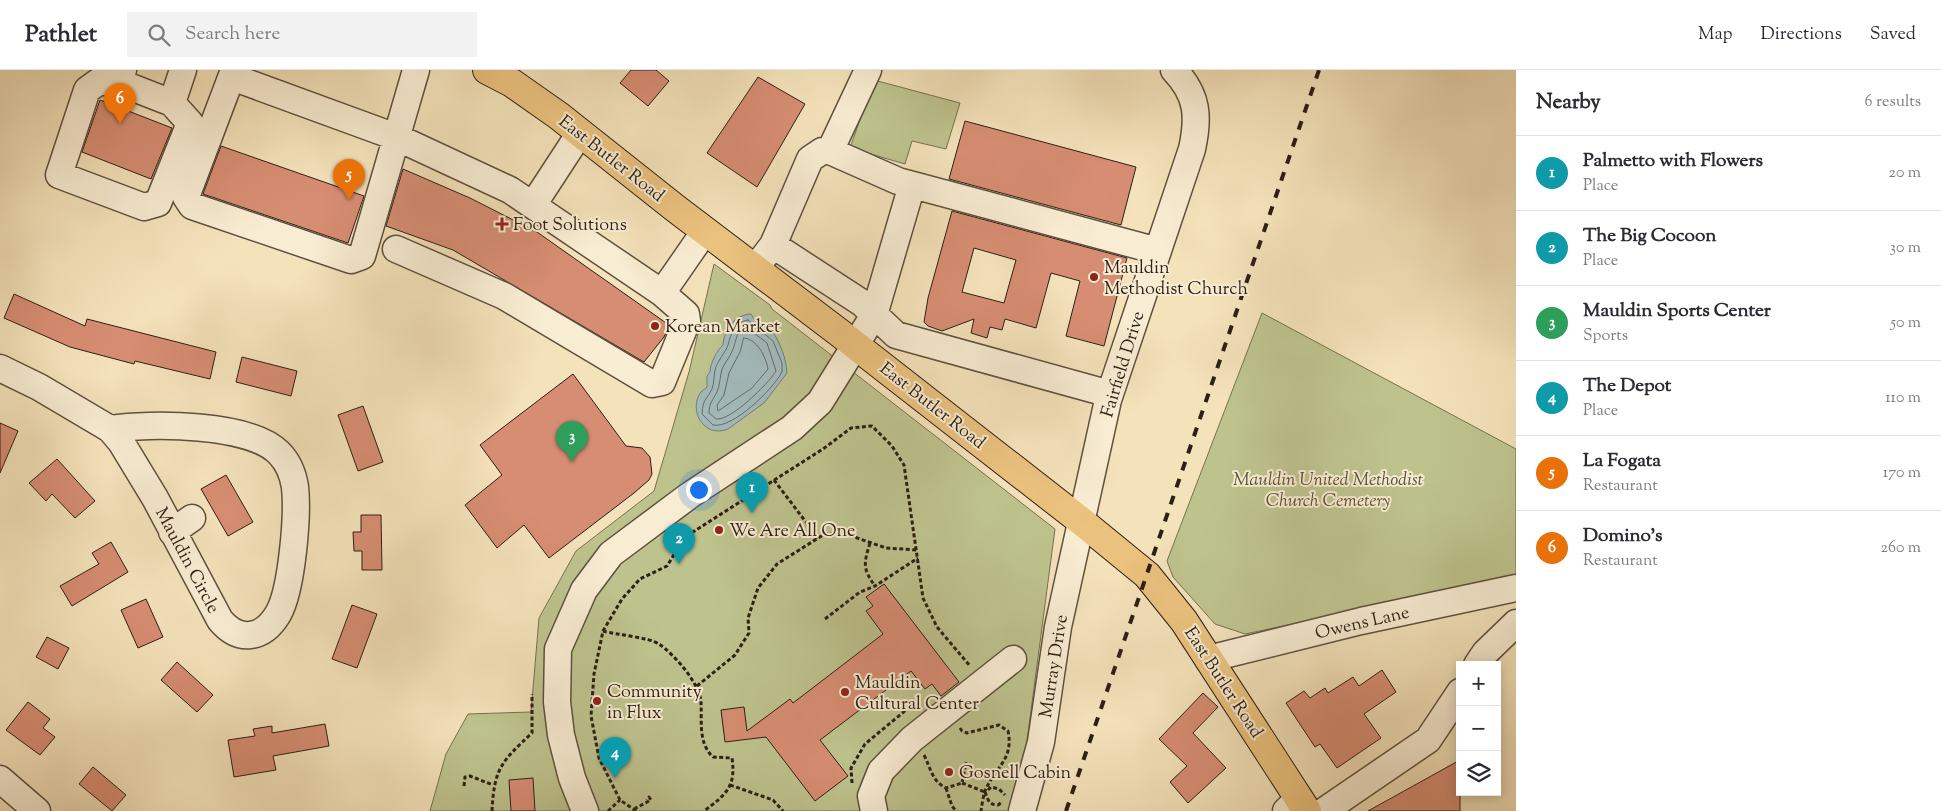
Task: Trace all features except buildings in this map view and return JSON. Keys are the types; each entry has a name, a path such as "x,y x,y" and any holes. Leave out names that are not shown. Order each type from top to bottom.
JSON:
{"main road":[{"name":"East Butler Road","path":"487,70 512,83 580,133 1081,521 1147,575 1184,621 1297,807"}],"street":[{"path":"172,103 183,70"},
{"path":"396,249 504,296 652,384 662,382 687,321 686,314 662,293 510,190 396,137 233,74 186,197 192,206 351,260 362,256 396,137 416,70"},
{"path":"830,151 868,70"},
{"name":"Fairfield Drive","path":"1081,521 1110,394 1192,149 1197,126 1192,96 1177,71"},
{"path":"120,76 172,103 190,123 158,203 144,207 58,175 87,90 98,82 120,76"},
{"path":"533,206 580,133"},
{"path":"755,269 773,245 810,159 822,151 830,151 898,181 1158,251"},
{"path":"585,811 572,778 561,735 557,702 558,649 584,590 611,554 690,495 792,428 820,402 874,315 912,185"},
{"path":"662,293 705,231"},
{"path":"773,245 862,303 896,335 1110,394"},
{"name":"Mauldin Circle","path":"0,368 39,387 110,429 182,525 211,605 226,628 233,632 250,636 258,634 271,624 281,607 294,544 295,488 291,472 280,454 261,440 236,433 186,427 131,426 110,429"},
{"name":"Murray Drive","path":"1022,811 1041,742 1058,627 1081,521"},
{"name":"Owens Lane","path":"1208,659 1361,621 1516,588"},
{"path":"1480,661 1485,653 1516,622"},
{"path":"874,811 871,796 881,771 912,739 1013,659"},
{"path":"1324,811 1428,740 1456,698"},
{"path":"0,778 37,811"}],"path":[{"path":"647,800 635,810 620,800 599,758 591,716 594,674 603,631 622,599 640,579 667,566 685,538 823,449 851,428 872,426 892,446 904,465 923,598 937,626 976,673"},
{"path":"774,480 818,538"},
{"path":"697,686 735,655 749,633 748,618 758,588 777,564 818,538 823,535 840,532 886,548 917,550"},
{"path":"870,543 864,564 866,574 875,586"},
{"path":"825,619 860,592 875,586 918,558"},
{"path":"603,631 658,644 673,656 697,686 701,702 701,734 707,752 713,758 732,758 734,776 724,796 704,811"},
{"path":"492,811 494,785 506,757 532,732 532,694"},
{"path":"852,787 851,768 865,744 912,705 920,707"},
{"path":"950,710 962,731 967,733 999,725 1008,731 1010,743 1006,760 985,792 981,811"},
{"path":"912,739 925,755 937,784 946,788 962,783 985,792"},
{"path":"962,783 966,762"},
{"path":"464,786 465,777 470,776 494,785"},
{"path":"730,785 773,800 783,811"},
{"path":"946,788 952,806 956,811"},
{"path":"991,788 999,789 1008,798 998,805 992,805 988,801 985,792 991,788"},
{"path":"608,811 620,800"}],"green space":[{"path":"874,80 960,103 946,149 912,141 905,164 850,148"},
{"path":"714,264 770,305 772,309 1055,529 1023,771 1009,811 430,811 446,754 468,714 531,712 539,618 576,551 654,491 689,372"},
{"name":"Mauldin United Methodist Church Cemetery","path":"1262,313 1516,449 1516,577 1245,634 1215,624 1173,577 1167,561"}],"water":[{"path":"751,314 756,322 765,323 767,331 773,332 783,352 787,373 764,403 728,429 711,430 700,421 697,414 697,399 707,387 707,376 714,357 723,345 725,334 731,324 740,317"}],"railway":[{"path":"1066,811 1319,70"}],"place":[{"name":"Domino's","path":"120,124"},
{"name":"La Fogata","path":"349,200"},
{"name":"Foot Solutions","path":"502,224"},
{"name":"Mauldin Methodist Church","path":"1094,277"},
{"name":"Korean Market","path":"655,326"},
{"name":"Mauldin Sports Center","path":"572,462"},
{"name":"Palmetto with Flowers","path":"752,513"},
{"name":"We Are All One","path":"719,530"},
{"name":"The Big Cocoon","path":"679,564"},
{"name":"Mauldin Cultural Center","path":"845,692"},
{"name":"Community in Flux","path":"597,701"},
{"name":"Gosnell Cabin","path":"949,772"},
{"name":"The Depot","path":"615,778"}]}
